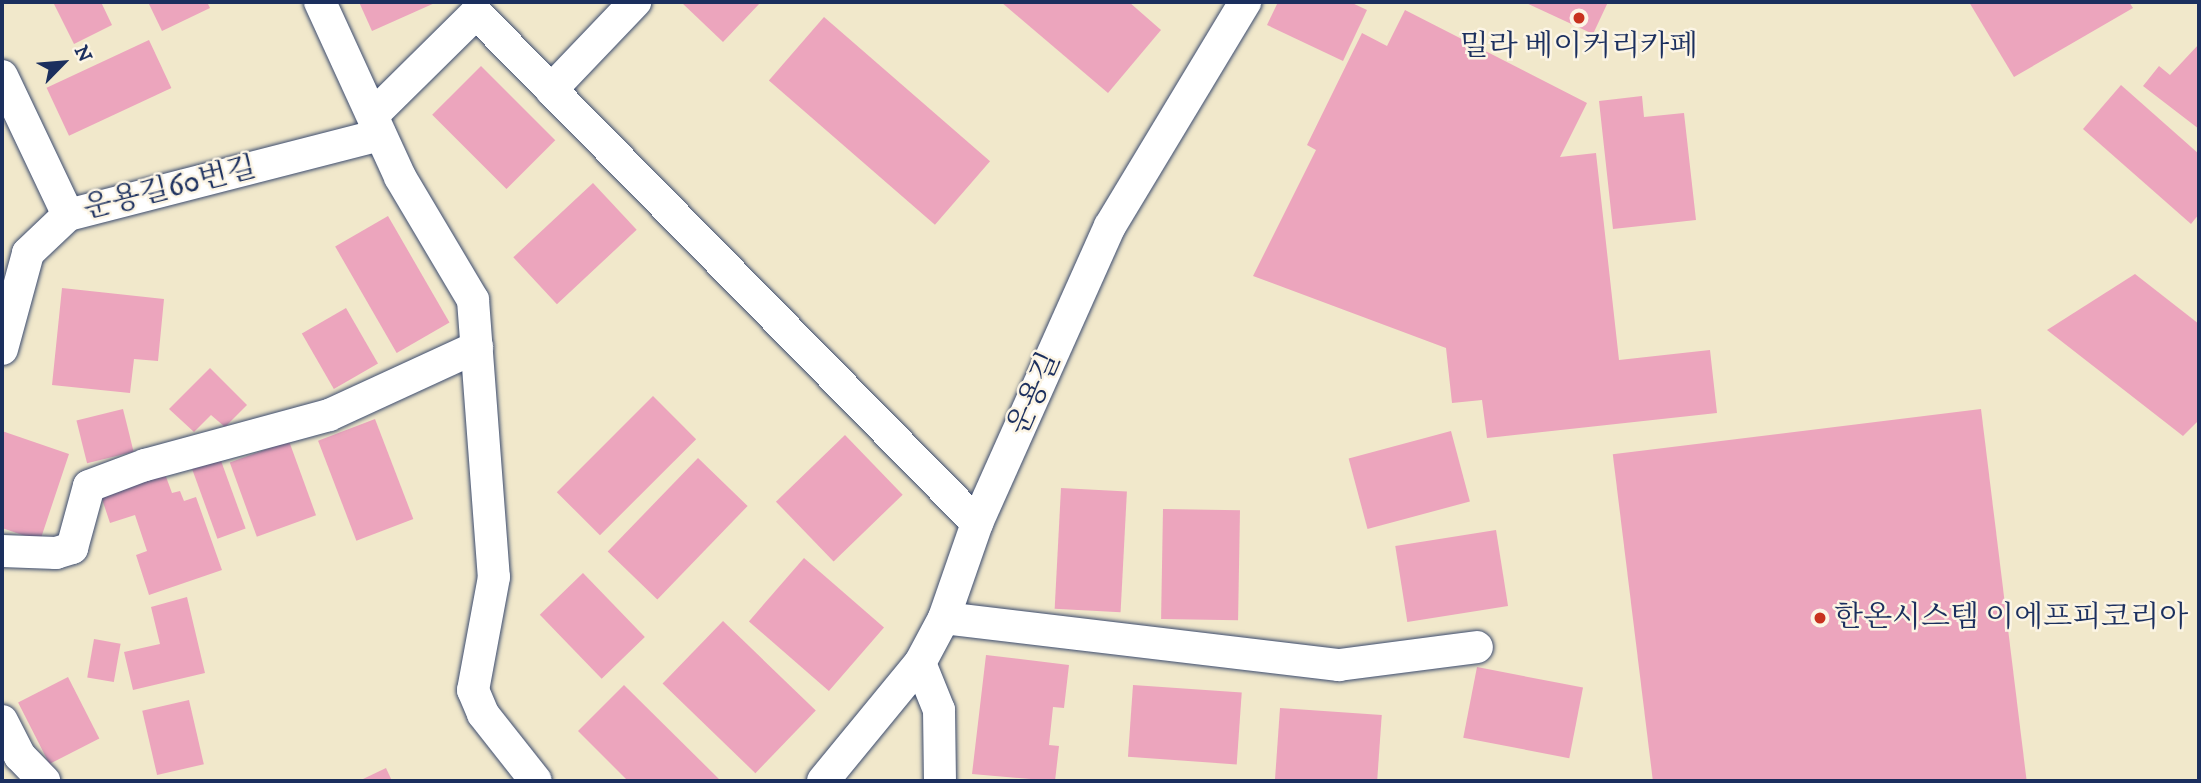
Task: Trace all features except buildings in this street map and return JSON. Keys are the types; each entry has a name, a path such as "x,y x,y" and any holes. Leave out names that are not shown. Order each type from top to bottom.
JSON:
{"street":[{"path":"320,2 376,125 473,300 494,577 473,690 483,714 536,781"},
{"path":"551,90 635,2"},
{"name":"운용길","path":"823,781 920,663 944,618 976,523 1110,226 1245,2"},
{"path":"376,125 476,13 976,523"},
{"path":"2,76 68,215"},
{"name":"운용길60번길","path":"2,348 28,253 68,215 376,125"},
{"path":"2,551 56,553 72,548 89,486 145,465 329,415 477,347"},
{"path":"944,618 1339,665 1477,647"},
{"path":"920,663 939,710 940,781"},
{"path":"2,721 20,756 44,781"}],"place":[{"name":"밀라 베이커리카페","path":"1579,18"},
{"name":"한온시스템 이에프피코리아","path":"1820,618"}]}
